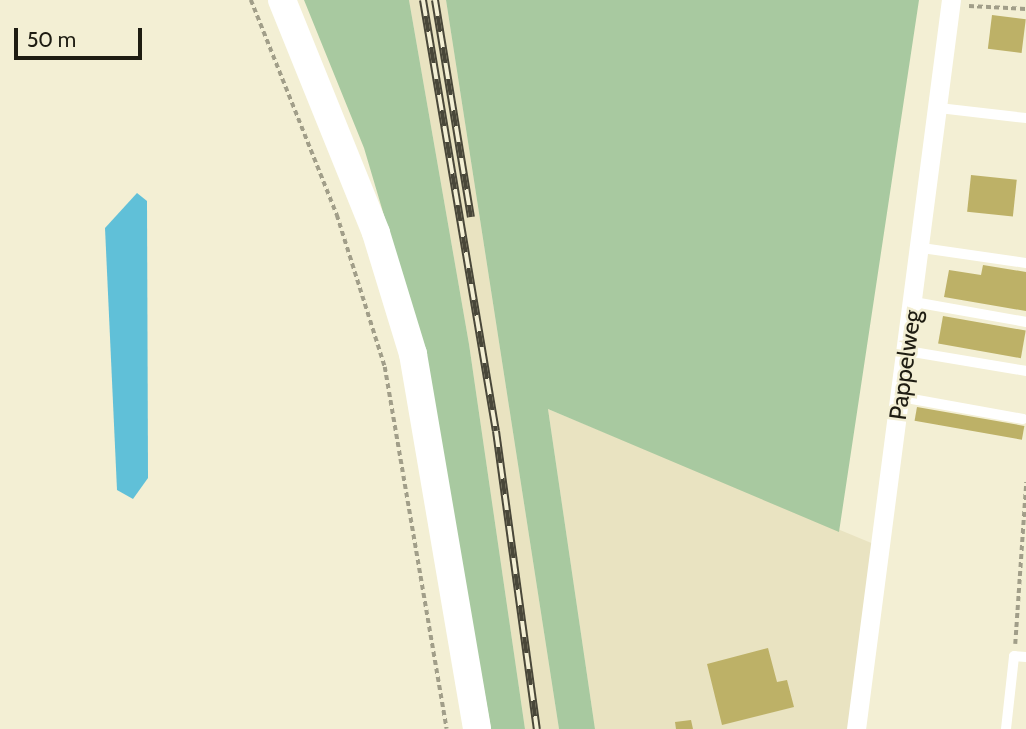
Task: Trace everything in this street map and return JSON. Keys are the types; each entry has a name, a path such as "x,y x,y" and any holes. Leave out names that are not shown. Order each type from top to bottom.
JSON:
{"main road":[{"path":"282,0 376,233 413,354 477,729"}],"street":[{"name":"Pappelweg","path":"856,729 922,248 951,3"}],"lane":[{"path":"939,108 1026,118"},
{"path":"922,248 1026,263"},
{"path":"914,302 1026,322"},
{"path":"907,351 1026,371"},
{"path":"901,397 1023,419"},
{"path":"1006,729 1014,656 1026,657"}],"path":[{"path":"251,0 337,215 385,367 447,729"},
{"path":"951,3 1026,9"},
{"path":"1014,656 1026,482"}],"shaded area":[{"path":"409,0 446,0 559,729 525,729 469,344"},
{"path":"548,409 881,547 856,729 595,729"}],"green space":[{"path":"304,0 409,0 469,344 525,729 491,729 423,347 364,148"},
{"path":"446,0 919,0 839,532 548,409 595,729 559,729"}],"water":[{"path":"137,193 147,201 148,478 133,499 117,490 105,228"}],"building":[{"path":"992,15 1026,19 1022,53 988,49"},
{"path":"971,175 1017,180 1013,217 967,212"},
{"path":"983,265 1026,272 1026,311 944,297 949,270 981,275"},
{"path":"943,316 1026,331 1021,358 938,344"},
{"path":"917,407 1024,426 1022,440 915,421"},
{"path":"768,648 777,682 787,680 794,707 722,725 707,664"},
{"path":"691,720 693,729 676,729 675,722"}],"railway":[{"path":"423,0 496,431 537,729"},
{"path":"435,0 471,217"}]}
